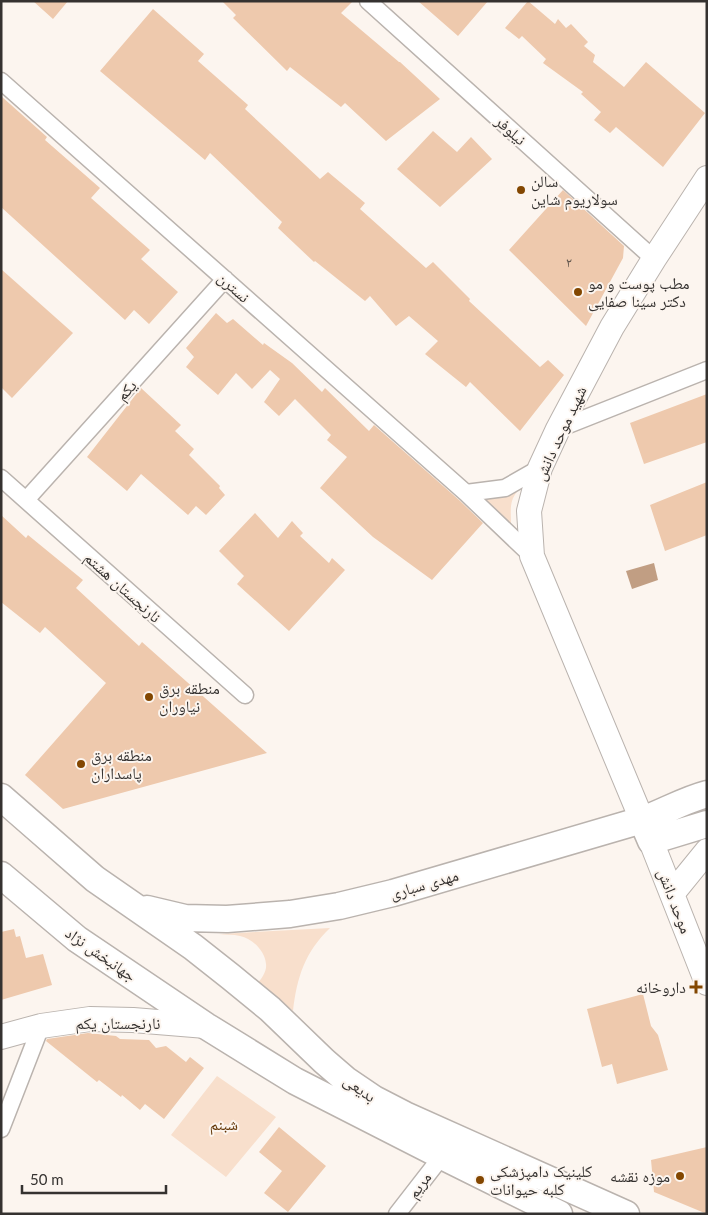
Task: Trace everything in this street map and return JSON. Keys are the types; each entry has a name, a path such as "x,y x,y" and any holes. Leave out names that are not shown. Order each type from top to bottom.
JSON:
{"main road":[{"name":"شهید موحد دانش","path":"647,830 532,556 529,511 540,468 558,429 612,327 707,178"},
{"name":"مهدی سباری","path":"647,830 662,813 693,798 707,794"},
{"path":"1,798 95,879 132,905"},
{"name":"مهدی سباری","path":"132,905 185,918 227,919 300,913 393,894 647,830 707,824"},
{"name":"موحد دانش","path":"647,830 707,983"},
{"path":"672,894 707,851"},
{"name":"جهانبخش نژاد","path":"1,875 77,939 206,1026"},
{"name":"بدیعی","path":"132,905 231,976 270,1008 346,1080 374,1099 405,1115 626,1214"},
{"name":"نارنجستان یکم","path":"1,1037 41,1026 90,1019 133,1020 206,1026"},
{"name":"بدیعی","path":"206,1026 295,1081 559,1214"}],"street":[{"name":"نیلوفر","path":"368,1 654,259"},
{"name":"نسترن","path":"1,81 466,493 532,556"},
{"name":"یکم","path":"26,500 225,279"},
{"path":"558,429 707,370"},
{"path":"466,493 506,488 540,468"},
{"name":"نارنجستان هشتم","path":"1,478 245,696"},
{"path":"1,1129 41,1026"},
{"name":"مریم","path":"397,1214 442,1156"}],"green space":[{"path":"517,492 512,503 511,524 502,521 480,496"},
{"path":"330,928 321,937 308,956 297,987 293,1011 258,983 266,967 265,959 258,946 240,936 219,934"},
{"name":"شبنم","path":"217,1076 276,1117 226,1177 171,1135"}],"shaded area":[{"path":"654,563 658,580 632,589 626,571"}],"building":[{"path":"33,1 68,1 53,19"},
{"path":"222,1 353,1 341,13 400,62 440,99 386,141 345,103 341,107 290,67 287,71 233,18 236,15"},
{"path":"418,1 488,1 458,36"},
{"path":"528,1 555,24 558,19 566,28 571,24 588,42 584,46 595,55 593,62 624,87 646,62 705,113 663,167 616,127 610,133 594,120 601,112 581,94 583,92 543,63 546,59 522,36 519,39 505,28"},
{"path":"153,9 204,54 198,61 248,105 245,109 320,179 328,172 365,203 360,209 426,268 433,262 470,299 469,301 540,367 548,360 564,375 520,431 470,382 466,387 425,354 438,341 409,316 396,326 370,296 365,301 314,262 278,228 282,222 210,153 205,160 100,71"},
{"path":"1,96 47,137 45,140 100,188 91,198 150,250 141,259 178,292 149,324 134,310 125,320 1,207"},
{"path":"433,131 457,152 471,137 492,159 440,207 397,169"},
{"name":"مطب پوست و مو دکتر سینا صفایی","path":"563,190 624,246 623,258 586,326 509,250"},
{"path":"1,269 73,333 12,398 1,387"},
{"path":"216,313 227,323 233,319 263,345 264,343 292,363 322,392 325,388 369,431 374,425 483,523 432,580 373,537 320,488 347,457 327,440 331,435 295,399 279,416 264,402 280,379 270,370 252,389 236,373 218,395 186,367 194,357 186,348"},
{"path":"141,388 181,425 175,431 194,449 189,455 220,486 219,488 225,495 206,515 196,506 188,515 141,474 127,491 87,457"},
{"path":"707,394 707,442 644,464 630,423"},
{"path":"707,482 707,535 665,551 650,505"},
{"path":"255,513 278,538 292,521 303,533 300,536 329,563 332,558 345,570 289,631 237,584 244,576 219,551"},
{"name":"منطقه برق نیاوران","path":"1,515 26,538 28,535 83,580 76,588 139,646 142,642 267,753 63,809 25,775 106,683 45,627 40,633 1,602"},
{"path":"14,929 16,937 20,936 26,958 43,954 52,985 1,1000 1,932"},
{"path":"643,994 651,1026 658,1035 668,1070 617,1084 612,1064 602,1067 587,1009"},
{"path":"88,1033 116,1036 120,1039 149,1040 156,1048 166,1046 186,1062 190,1057 204,1068 164,1119 145,1104 140,1110 99,1080 97,1082 46,1041 47,1039"},
{"path":"279,1127 326,1166 288,1212 264,1193 282,1171 259,1152"},
{"name":"موزه نقشه","path":"707,1147 707,1214 654,1192 651,1160"}],"place":[{"name":"سالن سولاریوم شاین","path":"521,190"},
{"name":"مطب پوست و مو دکتر سینا صفایی","path":"578,292"},
{"name":"منطقه برق نیاوران","path":"149,697"},
{"name":"منطقه برق پاسداران","path":"81,764"},
{"name":"داروخانه","path":"696,987"},
{"name":"موزه نقشه","path":"680,1176"},
{"name":"کلینیک دامپزشکی کلبه حیوانات","path":"480,1180"}]}
